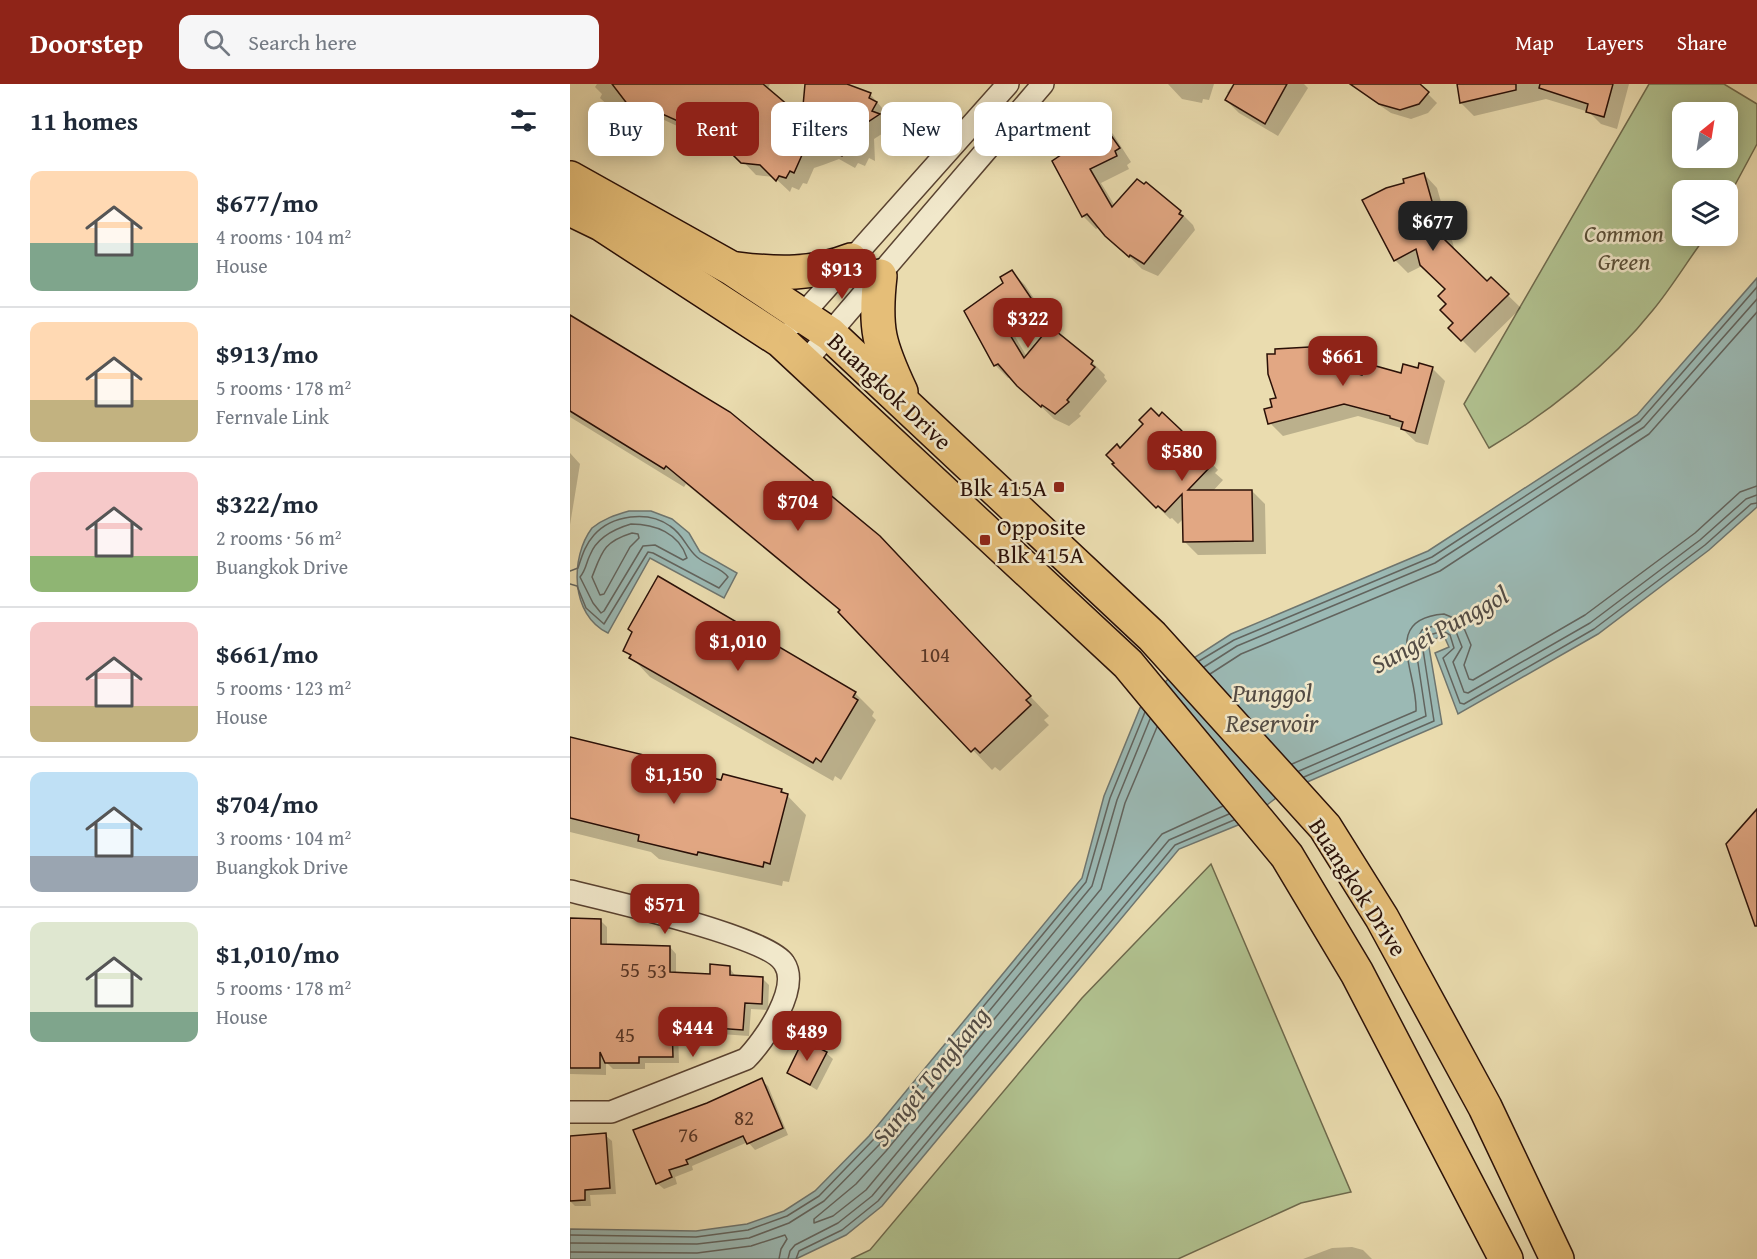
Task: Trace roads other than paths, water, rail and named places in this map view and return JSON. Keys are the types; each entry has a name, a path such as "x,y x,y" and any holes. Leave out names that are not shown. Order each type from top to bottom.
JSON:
{"main road":[{"name":"Buangkok Drive","path":"570,178 731,268 831,334 1152,636 1324,827 1382,918 1480,1097 1557,1259"},
{"name":"Buangkok Drive","path":"570,209 601,224 781,340 1128,664 1287,856 1357,973 1506,1259"},
{"path":"731,268 778,274 826,270 851,260"},
{"path":"880,276 876,315 883,354 908,407"}],"street":[{"path":"781,340 1008,84"},
{"path":"805,362 1043,84"},
{"path":"570,891 679,919 773,951 784,963 790,977 788,992 760,1045 746,1059 611,1112 570,1112"}],"water":[{"name":"Punggol Reservoir","path":"1757,278 1757,507 1709,550 1598,634 1458,714 1435,653 1449,647 1444,636 1428,641 1442,724 1284,792 1243,823 1179,849 882,1206 846,1235 796,1259 570,1259 570,1229 696,1231 747,1224 784,1211 815,1191 869,1136 1082,878 1104,796 1140,708 1171,676 1189,661 1231,634 1428,551 1637,415"},
{"path":"629,511 651,511 672,519 689,533 700,552 737,573 724,598 650,558 608,633 595,625 580,600 577,569 580,554 592,528 600,522"}],"place":[{"name":"Blk 415A","path":"1059,487"},
{"name":"Opposite Blk 415A","path":"985,540"}],"park label":[{"name":"Common Green","path":"1624,247"}],"water label":[{"name":"Sungei Punggol","path":"1439,629"},
{"name":"Sungei Tongkang","path":"930,1076"}]}
